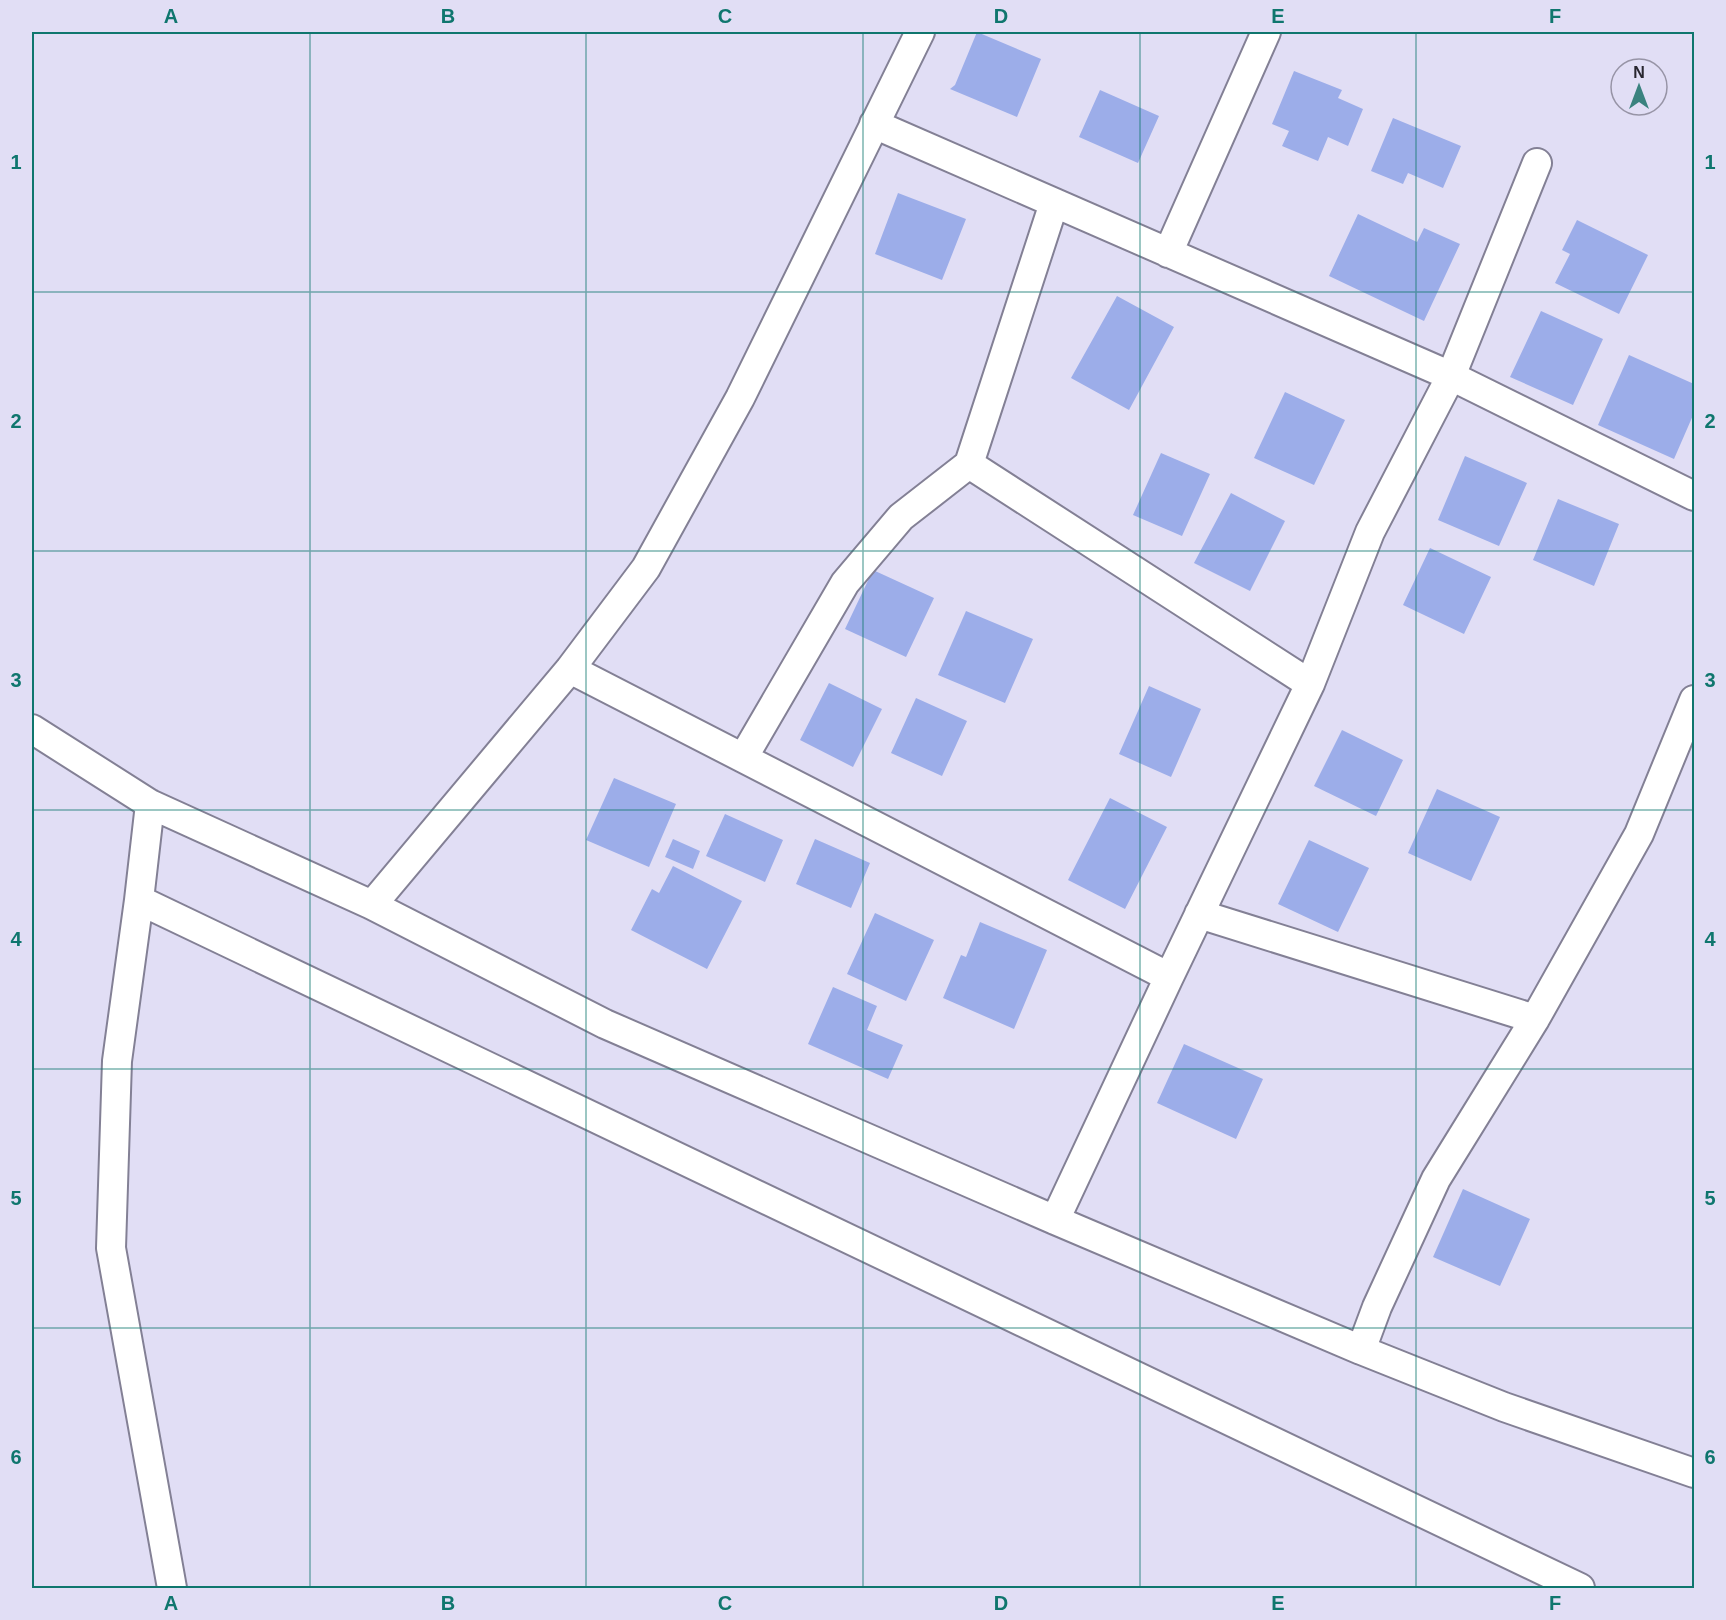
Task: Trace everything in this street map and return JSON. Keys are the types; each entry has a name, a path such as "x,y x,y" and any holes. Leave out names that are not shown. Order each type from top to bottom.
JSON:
{"street":[{"path":"372,905 570,669 646,568 740,398 920,32"},
{"path":"1168,253 1266,32"},
{"path":"874,124 1451,376 1695,496"},
{"path":"1055,1220 1310,684 1370,532 1451,376 1537,163"},
{"path":"743,758 845,583 901,517 969,464 1054,203"},
{"path":"969,464 1310,684"},
{"path":"570,669 1169,977"},
{"path":"1361,1350 1377,1307 1436,1179 1534,1019 1639,834 1695,700"},
{"path":"32,729 150,804 372,905 605,1024 1361,1350 1504,1407 1695,1473"},
{"path":"150,804 117,1061 111,1248 172,1588"},
{"path":"139,900 1580,1588"},
{"path":"1199,914 1534,1019"}],"building":[{"path":"977,32 1041,59 1017,117 950,89 955,85"},
{"path":"1294,71 1342,90 1338,98 1363,109 1348,146 1328,137 1318,161 1282,146 1289,131 1272,124"},
{"path":"1100,90 1159,116 1138,163 1079,137"},
{"path":"1393,118 1461,146 1443,188 1408,173 1403,184 1371,171"},
{"path":"898,193 966,219 942,280 875,254"},
{"path":"1358,214 1417,242 1424,228 1460,244 1424,321 1329,276"},
{"path":"1577,220 1648,255 1619,314 1555,283 1570,254 1562,250"},
{"path":"1117,296 1174,327 1129,410 1071,378"},
{"path":"1541,311 1603,339 1573,405 1510,377"},
{"path":"1629,355 1694,384 1694,413 1674,459 1598,425"},
{"path":"1285,392 1345,420 1314,485 1254,458"},
{"path":"1161,453 1210,474 1182,536 1133,515"},
{"path":"1465,456 1527,483 1499,546 1438,520"},
{"path":"1231,493 1285,521 1250,591 1194,563"},
{"path":"1558,499 1619,524 1594,586 1533,560"},
{"path":"1430,548 1491,577 1464,634 1403,605"},
{"path":"873,570 934,598 906,657 845,629"},
{"path":"966,611 1033,639 1005,703 938,675"},
{"path":"829,683 882,709 853,767 800,740"},
{"path":"1149,686 1201,709 1171,777 1119,754"},
{"path":"916,698 967,721 942,776 891,753"},
{"path":"1342,730 1403,760 1376,816 1314,786"},
{"path":"614,778 676,804 649,867 586,840"},
{"path":"1437,789 1500,817 1471,881 1408,853"},
{"path":"1110,798 1167,827 1125,909 1068,880"},
{"path":"725,814 783,840 765,882 706,856"},
{"path":"673,839 700,851 693,869 665,857"},
{"path":"815,839 870,863 851,908 796,884"},
{"path":"1309,840 1369,868 1338,932 1278,904"},
{"path":"673,866 742,901 707,969 631,930 652,889 659,893"},
{"path":"875,913 934,940 906,1001 847,974"},
{"path":"980,922 1047,950 1014,1029 943,998 961,955 966,957"},
{"path":"833,987 877,1006 867,1030 903,1045 888,1079 808,1044"},
{"path":"1184,1044 1263,1079 1236,1139 1157,1103"},
{"path":"1463,1189 1530,1219 1500,1286 1433,1257"}]}
